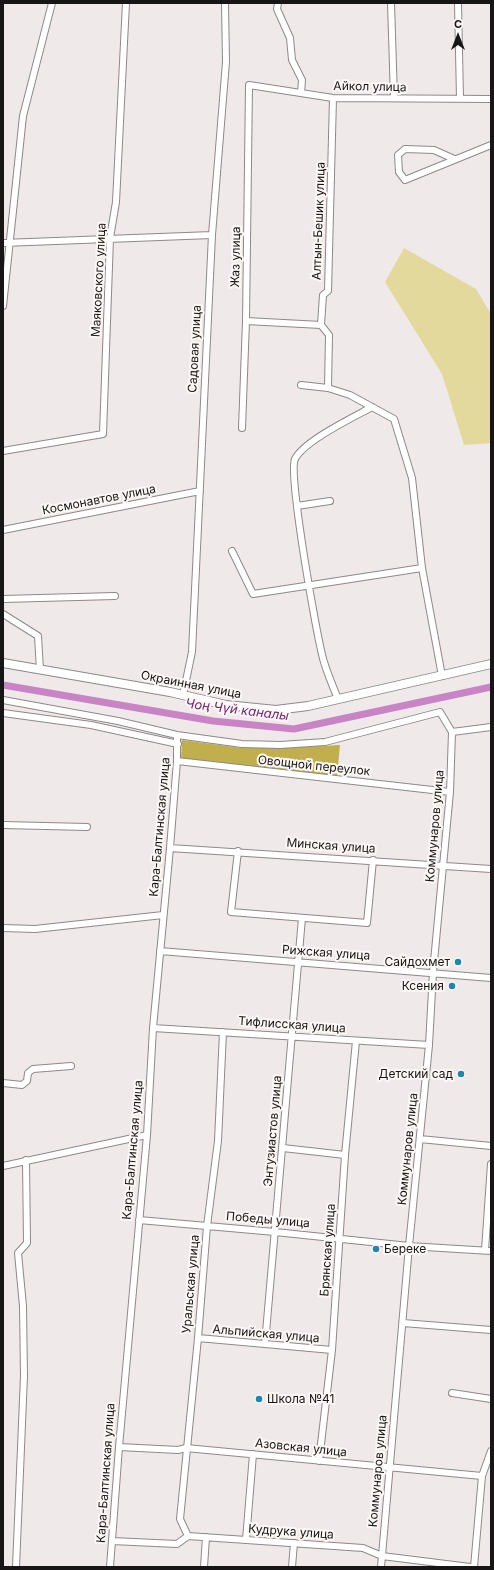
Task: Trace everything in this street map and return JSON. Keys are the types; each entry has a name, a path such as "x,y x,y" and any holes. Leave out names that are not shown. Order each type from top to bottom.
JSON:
{"street":[{"path":"3,306 11,243 22,116 52,3"},
{"name":"Маяковского улица","path":"3,451 103,434 110,238 116,202 126,3"},
{"name":"Садовая улица","path":"183,695 192,652 212,234 226,62 225,3"},
{"path":"278,3 277,9 290,38 292,60 302,80 301,93"},
{"path":"391,3 394,98"},
{"path":"458,3 460,99"},
{"name":"Айкол улица","path":"249,85 333,98 491,99"},
{"name":"Жаз улица","path":"242,428 246,321 249,85"},
{"name":"Алтын-Бешик улица","path":"328,388 329,335 321,325 323,295 328,291 333,98"},
{"path":"454,159 434,150 405,149 398,155 399,172 404,180 491,145"},
{"path":"3,243 212,234"},
{"path":"246,321 321,325"},
{"path":"301,385 328,388 350,396 394,419 412,478 422,568 442,676"},
{"path":"338,699 324,662 309,585 294,489 294,461 303,447 372,407"},
{"name":"Космонавтов улица","path":"3,530 200,491"},
{"path":"297,506 330,501"},
{"path":"232,551 254,594 422,568"},
{"path":"3,599 115,596"},
{"path":"3,614 38,636 40,670"},
{"name":"Окраинная улица","path":"3,664 183,695 226,705 276,710 308,706 491,664"},
{"path":"3,700 118,721 177,736 242,744 280,745 325,742 440,712 452,732 491,727"},
{"path":"3,713 91,725 178,744"},
{"name":"Коммунаров улица","path":"382,1567 389,1468 429,1045 433,972 450,792 452,732"},
{"name":"Кара-Балтинская улица","path":"110,1567 118,1447 147,1134 153,1028 170,848 177,761 177,736"},
{"name":"Овощной переулок","path":"177,761 450,792"},
{"path":"3,825 87,826"},
{"name":"Минская улица","path":"170,848 238,851 491,869"},
{"path":"238,851 232,912 367,923 373,860"},
{"path":"3,928 35,929 163,915"},
{"name":"Энтузиастов улица","path":"266,1344 302,918"},
{"name":"Рижская улица","path":"160,951 298,963 433,972 491,978"},
{"name":"Тифлисская улица","path":"153,1028 429,1045"},
{"name":"Уральская улица","path":"188,1536 180,1519 198,1338 207,1226 218,1141 223,1032"},
{"name":"Брянская улица","path":"319,1461 332,1350 345,1155 356,1041"},
{"path":"3,1083 22,1085 27,1081 28,1073 33,1069 71,1066"},
{"path":"3,1166 147,1134"},
{"path":"420,1139 491,1146"},
{"path":"283,1148 345,1155"},
{"path":"16,1567 24,1376 23,1306 18,1252 27,1243 26,1160"},
{"path":"488,1251 491,1164"},
{"name":"Победы улица","path":"138,1220 340,1238 409,1246 488,1251"},
{"path":"403,1323 491,1330"},
{"name":"Альпийская улица","path":"198,1338 332,1350"},
{"path":"452,1393 491,1399"},
{"name":"Азовская улица","path":"118,1447 178,1450 186,1448 482,1476"},
{"path":"474,1567 482,1476 491,1451"},
{"path":"246,1540 253,1454"},
{"name":"Кудрука улица","path":"112,1541 177,1544 188,1536 363,1548 382,1556 470,1567"},
{"path":"204,1567 206,1537"},
{"path":"292,1567 294,1543"}],"shaded area":[{"path":"404,248 476,289 491,314 491,443 464,445 442,374 385,282"},
{"path":"182,740 242,748 283,748 340,745 337,777 181,759"}],"waterway":[{"name":"Чоң Чүй каналы","path":"3,685 213,721 294,729 491,687"}],"place":[{"name":"Сайдохмет","path":"458,962"},
{"name":"Ксения","path":"452,986"},
{"name":"Детский сад","path":"461,1074"},
{"name":"Береке","path":"376,1249"},
{"name":"Школа №41","path":"259,1399"}]}
